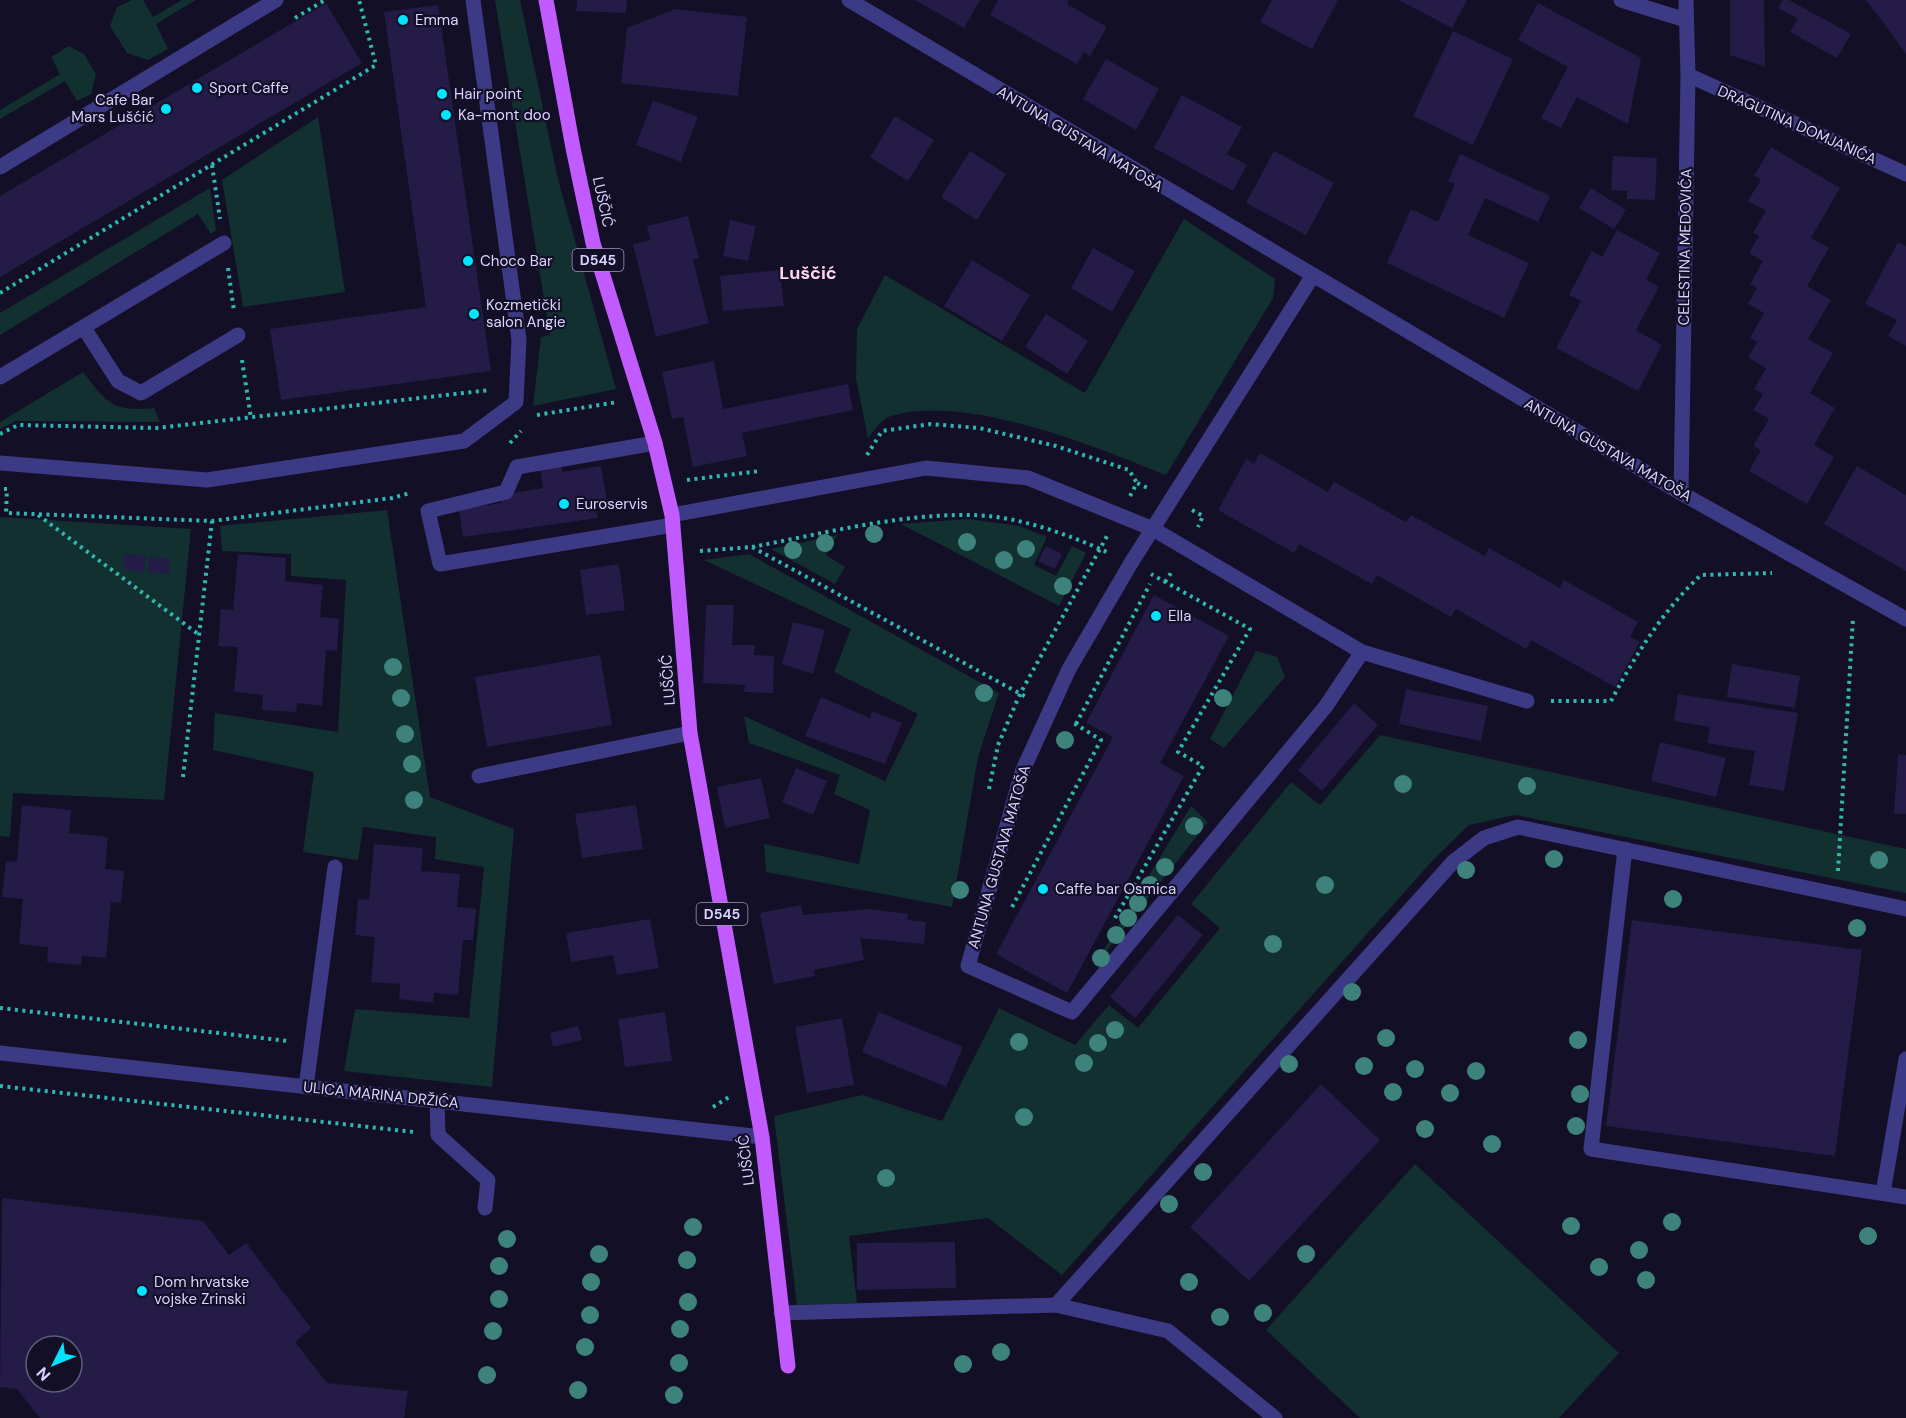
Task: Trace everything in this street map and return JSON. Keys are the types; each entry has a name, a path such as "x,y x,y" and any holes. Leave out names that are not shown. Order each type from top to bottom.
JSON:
{"main road":[{"name":"LUŠČIĆ","path":"546,0 593,243 655,443 672,520 690,733 762,1137 788,1366"}],"street":[{"path":"0,167 276,0"},
{"path":"0,463 207,480 464,441 516,402 519,340 473,0"},
{"name":"ANTUNA GUSTAVA MATOŠA","path":"849,0 1312,277 1681,493 1906,619"},
{"path":"1621,0 1686,20"},
{"name":"CELESTINA MEDOVIĆA","path":"1681,493 1688,75 1686,0"},
{"name":"DRAGUTINA DOMJANIĆA","path":"1688,75 1906,174"},
{"path":"0,377 224,243"},
{"name":"ANTUNA GUSTAVA MATOŠA","path":"1312,277 1131,563 1069,669 1022,772 968,966 1072,1012 1326,706 1362,652"},
{"path":"84,328 118,381 141,393 238,335"},
{"path":"655,443 517,467 506,492 428,511 440,564 926,468 1028,478 1153,529 1362,652 1527,701"},
{"path":"479,776 690,733"},
{"path":"1056,1305 1461,856 1484,838 1518,827 1906,909"},
{"path":"1625,849 1592,1149 1906,1197"},
{"path":"306,1087 335,867"},
{"name":"ULICA MARINA DRŽIĆA","path":"0,1053 762,1137"},
{"path":"1883,1193 1906,1059"},
{"path":"437,1101 438,1135 488,1180 485,1208"},
{"path":"781,1313 1056,1305 1168,1331 1275,1418"}],"path":[{"path":"0,293 376,65 359,0"},
{"path":"212,165 251,418"},
{"path":"0,434 18,425 157,428 494,390 516,402"},
{"path":"507,447 536,415 625,400"},
{"path":"0,488 7,489 6,513 212,521 392,498 413,492"},
{"path":"1192,510 1198,500"},
{"path":"38,514 199,634"},
{"path":"698,551 752,547 894,521 969,515 1021,522 1100,549 1131,563 1250,629 1178,752 1203,766 1115,919"},
{"path":"183,777 212,521"},
{"path":"752,547 1050,709 1101,740 1011,908"},
{"path":"1020,694 1100,549"},
{"path":"1527,701 1611,701 1631,664 1683,592 1701,575 1819,571"},
{"path":"1076,724 1155,576"},
{"path":"1837,894 1855,590"},
{"path":"0,1008 312,1044"},
{"path":"0,1086 438,1135"}],"green space":[{"path":"132,0 143,0 153,17 182,0 196,0 156,24 168,49 148,60 127,53 110,26 117,7"},
{"path":"495,0 520,0 558,179 616,389 533,406 541,337 550,335"},
{"path":"69,46 84,54 96,74 91,94 77,101 65,81 0,119 0,110 60,74 51,57"},
{"path":"318,117 345,292 243,307 222,180"},
{"path":"210,188 216,230 211,234 198,214 0,335 0,313"},
{"path":"1184,219 1275,279 1273,298 1166,475 1030,426 993,417 956,412 922,411 891,416 881,422 868,438 856,379 857,329 885,275 1085,393"},
{"path":"83,372 98,391 112,403 119,407 154,408 160,422 16,421 0,429 0,422"},
{"path":"387,510 430,797 514,829 492,1087 344,1071 355,1009 469,1018 484,867 435,859 436,837 363,827 358,860 303,852 314,772 213,750 215,713 338,732 346,580 291,576 291,554 222,551 220,526"},
{"path":"0,517 191,529 164,800 13,793 10,837 0,836"},
{"path":"968,519 1019,526 1047,537 1034,565 1056,576 1072,546 1086,553 1059,606 901,524"},
{"path":"837,535 826,555 845,567 835,584 771,549"},
{"path":"749,554 999,693 978,757 952,907 766,872 764,844 859,864 870,810 834,794 840,775 749,743 744,716 885,781 918,714 834,672 851,629 704,560"},
{"path":"1256,651 1277,657 1285,677 1224,748 1210,739"},
{"path":"1380,735 1906,849 1906,893 1515,815 1469,825 1434,859 1062,1275 988,1218 849,1236 857,1303 797,1305 774,1116 862,1095 942,1121 999,1008 1075,1045 1109,1005 1138,1028 1220,928 1191,904 1291,782 1320,805"},
{"path":"1191,806 1208,822 1093,968"},
{"path":"1415,1164 1619,1353 1559,1418 1360,1418 1266,1330"}],"building":[{"path":"577,0 627,0 626,13 576,11"},
{"path":"915,0 980,0 964,28"},
{"path":"998,0 1069,0 1067,4 1107,27 1090,56 1084,52 1077,64 990,15"},
{"path":"1272,0 1338,0 1312,49 1260,22"},
{"path":"1399,0 1467,0 1452,28"},
{"path":"1730,0 1764,0 1765,67 1730,55"},
{"path":"1783,0 1789,0 1851,34 1837,58 1790,32 1798,19 1778,8"},
{"path":"1866,0 1906,0 1906,54 1879,17"},
{"path":"326,3 362,63 0,277 0,196"},
{"path":"1538,3 1641,58 1628,124 1577,97 1561,128 1541,118 1568,67 1518,40"},
{"path":"438,5 491,371 281,400 270,329 426,307 384,12"},
{"path":"675,9 747,17 738,96 621,83 627,28"},
{"path":"1453,31 1513,59 1473,145 1413,116"},
{"path":"1106,59 1159,89 1136,130 1083,99"},
{"path":"1182,95 1242,127 1227,154 1247,165 1233,191 1154,148"},
{"path":"653,100 698,117 681,162 636,145"},
{"path":"895,116 934,140 908,181 870,157"},
{"path":"1771,147 1840,188 1811,238 1829,248 1807,286 1831,300 1808,339 1833,353 1810,393 1835,408 1814,445 1834,457 1807,504 1749,471 1761,450 1753,446 1769,419 1753,410 1763,394 1754,389 1766,368 1748,357 1757,342 1750,338 1764,313 1748,304 1757,288 1750,284 1763,261 1749,253 1759,236 1753,233 1766,211 1748,201 1761,179 1754,176"},
{"path":"970,151 1006,174 977,220 941,197"},
{"path":"1274,151 1334,183 1306,235 1246,203"},
{"path":"1460,154 1550,196 1538,222 1485,198 1468,235 1529,263 1504,318 1387,263 1411,209 1438,222 1455,184 1448,181"},
{"path":"1613,156 1657,158 1655,200 1627,199 1627,191 1611,190"},
{"path":"1591,188 1626,210 1614,229 1579,208"},
{"path":"688,216 699,258 693,260 709,323 656,337 633,244 650,240 647,226"},
{"path":"730,220 756,226 748,261 723,256"},
{"path":"1617,230 1660,253 1646,280 1659,287 1636,330 1662,345 1638,391 1556,348 1581,301 1569,295 1592,251 1602,257"},
{"path":"1898,242 1906,246 1906,346 1888,336 1897,320 1865,304"},
{"path":"1093,248 1135,271 1112,312 1071,288"},
{"path":"972,260 1030,295 1002,341 944,306"},
{"path":"780,270 784,306 723,311 720,276"},
{"path":"1046,314 1088,341 1067,374 1025,347"},
{"path":"714,361 723,409 848,384 853,410 742,433 747,456 693,467 683,417 672,419 662,372"},
{"path":"1260,453 1328,492 1334,482 1406,522 1411,515 1485,556 1489,548 1560,588 1564,580 1638,622 1630,636 1640,642 1615,687 1531,640 1526,649 1456,609 1451,617 1377,575 1372,584 1299,544 1294,553 1218,510 1246,459 1254,464"},
{"path":"561,463 562,472 601,466 608,507 596,509 598,518 463,537 459,509 501,503 500,495 543,488 540,466"},
{"path":"1857,466 1906,495 1906,571 1824,524"},
{"path":"1046,546 1062,554 1055,569 1038,561"},
{"path":"125,554 146,556 144,572 123,569"},
{"path":"238,554 286,558 285,581 323,585 320,617 339,619 337,651 326,650 322,706 297,703 296,712 262,710 263,695 234,692 238,647 218,646 221,609 233,610"},
{"path":"150,557 170,559 169,574 148,572"},
{"path":"619,564 625,610 586,615 580,570"},
{"path":"1154,595 1229,636 1160,763 1184,776 1067,993 996,954 1113,737 1086,723"},
{"path":"706,605 734,605 732,645 755,645 754,655 774,656 773,693 744,692 745,685 703,683"},
{"path":"793,622 825,630 813,674 782,664"},
{"path":"600,655 612,725 487,747 475,677"},
{"path":"1732,664 1800,676 1795,708 1727,697"},
{"path":"1406,689 1488,706 1481,741 1399,724"},
{"path":"1678,694 1798,713 1784,791 1749,785 1755,751 1707,743 1710,727 1674,721"},
{"path":"821,697 870,718 872,711 902,723 885,764 805,736"},
{"path":"1354,703 1378,725 1322,791 1298,770"},
{"path":"1660,742 1726,758 1716,797 1651,781"},
{"path":"1898,754 1906,755 1906,814 1894,814"},
{"path":"796,768 827,781 813,815 782,802"},
{"path":"761,778 770,818 725,828 717,787"},
{"path":"22,805 71,810 69,833 108,837 105,869 124,871 121,903 111,902 106,958 82,956 81,965 47,962 48,947 19,944 23,899 2,897 6,861 17,862"},
{"path":"636,805 643,849 582,858 575,814"},
{"path":"374,844 423,848 421,871 460,874 457,907 476,909 473,940 463,940 458,995 434,993 433,1003 399,999 400,984 371,982 375,937 355,935 358,899 369,900"},
{"path":"801,905 803,915 868,909 908,914 907,920 926,922 924,944 860,938 864,960 814,970 815,976 774,984 760,913"},
{"path":"1178,915 1203,935 1135,1018 1110,997"},
{"path":"650,919 659,968 617,975 613,955 571,962 566,933"},
{"path":"1632,920 1862,950 1835,1156 1606,1126"},
{"path":"665,1012 672,1061 625,1067 618,1019"},
{"path":"879,1012 963,1047 946,1087 862,1052"},
{"path":"842,1018 854,1085 807,1093 795,1027"},
{"path":"578,1026 582,1040 553,1047 550,1033"},
{"path":"1321,1084 1380,1140 1249,1281 1190,1227"},
{"name":"Dom hrvatske vojske Zrinski","path":"2,1198 203,1221 229,1255 246,1243 311,1328 295,1342 327,1383 408,1391 404,1418 40,1418 17,1389 0,1387"},
{"path":"955,1242 956,1288 857,1290 857,1243"}],"place":[{"name":"Emma","path":"403,20"},
{"name":"Sport Caffe","path":"197,88"},
{"name":"Hair point","path":"442,94"},
{"name":"Cafe Bar Mars Lušćić","path":"166,109"},
{"name":"Ka-mont doo","path":"446,115"},
{"name":"Choco Bar","path":"468,261"},
{"name":"Kozmetički salon Angie","path":"474,314"},
{"name":"Euroservis","path":"564,504"},
{"name":"Ella","path":"1156,616"},
{"name":"Caffe bar Osmica","path":"1043,889"},
{"name":"Dom hrvatske vojske Zrinski","path":"142,1291"}],"district":[{"name":"Luščić","path":"808,273"}]}
